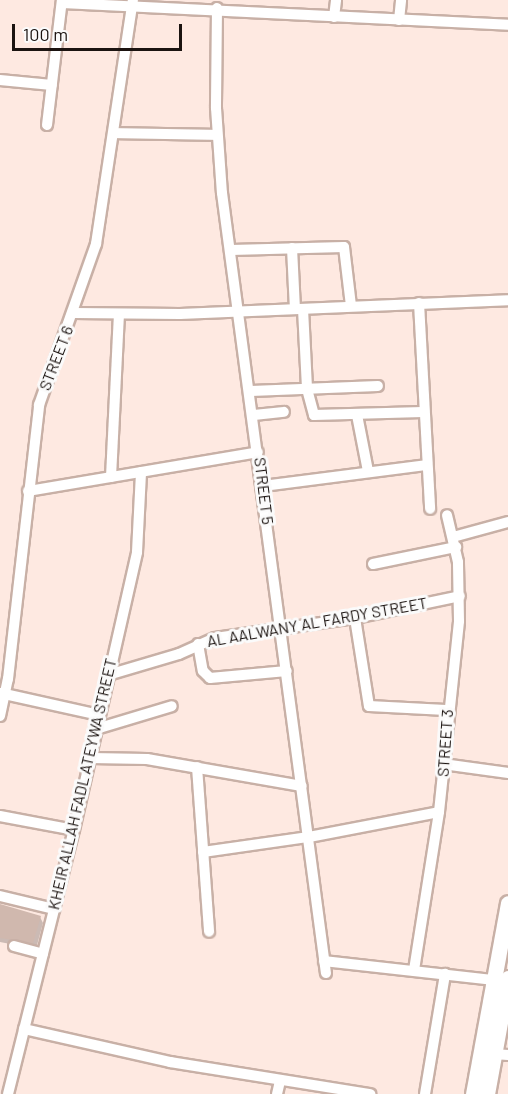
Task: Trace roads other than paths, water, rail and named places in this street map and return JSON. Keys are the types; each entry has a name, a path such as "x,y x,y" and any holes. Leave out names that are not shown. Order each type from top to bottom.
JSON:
{"street":[{"path":"334,17 336,0"},
{"path":"399,20 401,0"},
{"path":"47,124 62,1 273,6 334,17 508,25"},
{"name":"STREET 6","path":"0,717 42,391 74,313 96,243 133,2"},
{"name":"STREET 5","path":"210,5 217,135 326,973"},
{"path":"0,80 52,86"},
{"path":"114,133 217,135"},
{"path":"231,250 344,247 351,306"},
{"path":"292,248 307,389 314,415 423,412"},
{"path":"74,313 240,312 508,300"},
{"path":"419,303 423,412 430,509"},
{"path":"111,477 119,314"},
{"path":"250,391 378,386"},
{"path":"254,415 284,412"},
{"path":"357,415 368,471"},
{"path":"28,491 258,452"},
{"path":"263,486 426,465"},
{"name":"KHEIR ALLAH FADL ATEYWA STREET","path":"8,1094 91,758 139,536 141,472"},
{"name":"STREET 3","path":"414,970 439,812 446,710 460,596 455,542 447,515"},
{"path":"373,564 455,542 508,522"},
{"name":"AL AALWANY AL FARDY STREET","path":"108,675 179,654 215,638 355,618 460,596"},
{"path":"355,618 369,706 446,710"},
{"path":"198,644 203,671 210,678 287,671"},
{"path":"3,694 99,715"},
{"path":"96,729 172,706"},
{"path":"91,758 147,759 302,786"},
{"path":"443,764 508,773"},
{"path":"197,767 209,932"},
{"path":"203,852 309,837 439,812"},
{"path":"0,816 74,830"},
{"path":"0,896 54,909"},
{"path":"473,1094 491,1035 501,979 508,903"},
{"path":"14,946 43,954"},
{"path":"324,961 501,979"},
{"path":"425,1094 445,974"},
{"path":"24,1029 152,1058 280,1081 370,1094"},
{"path":"487,1094 501,1055 491,1035"},
{"path":"277,1094 280,1081"}]}
